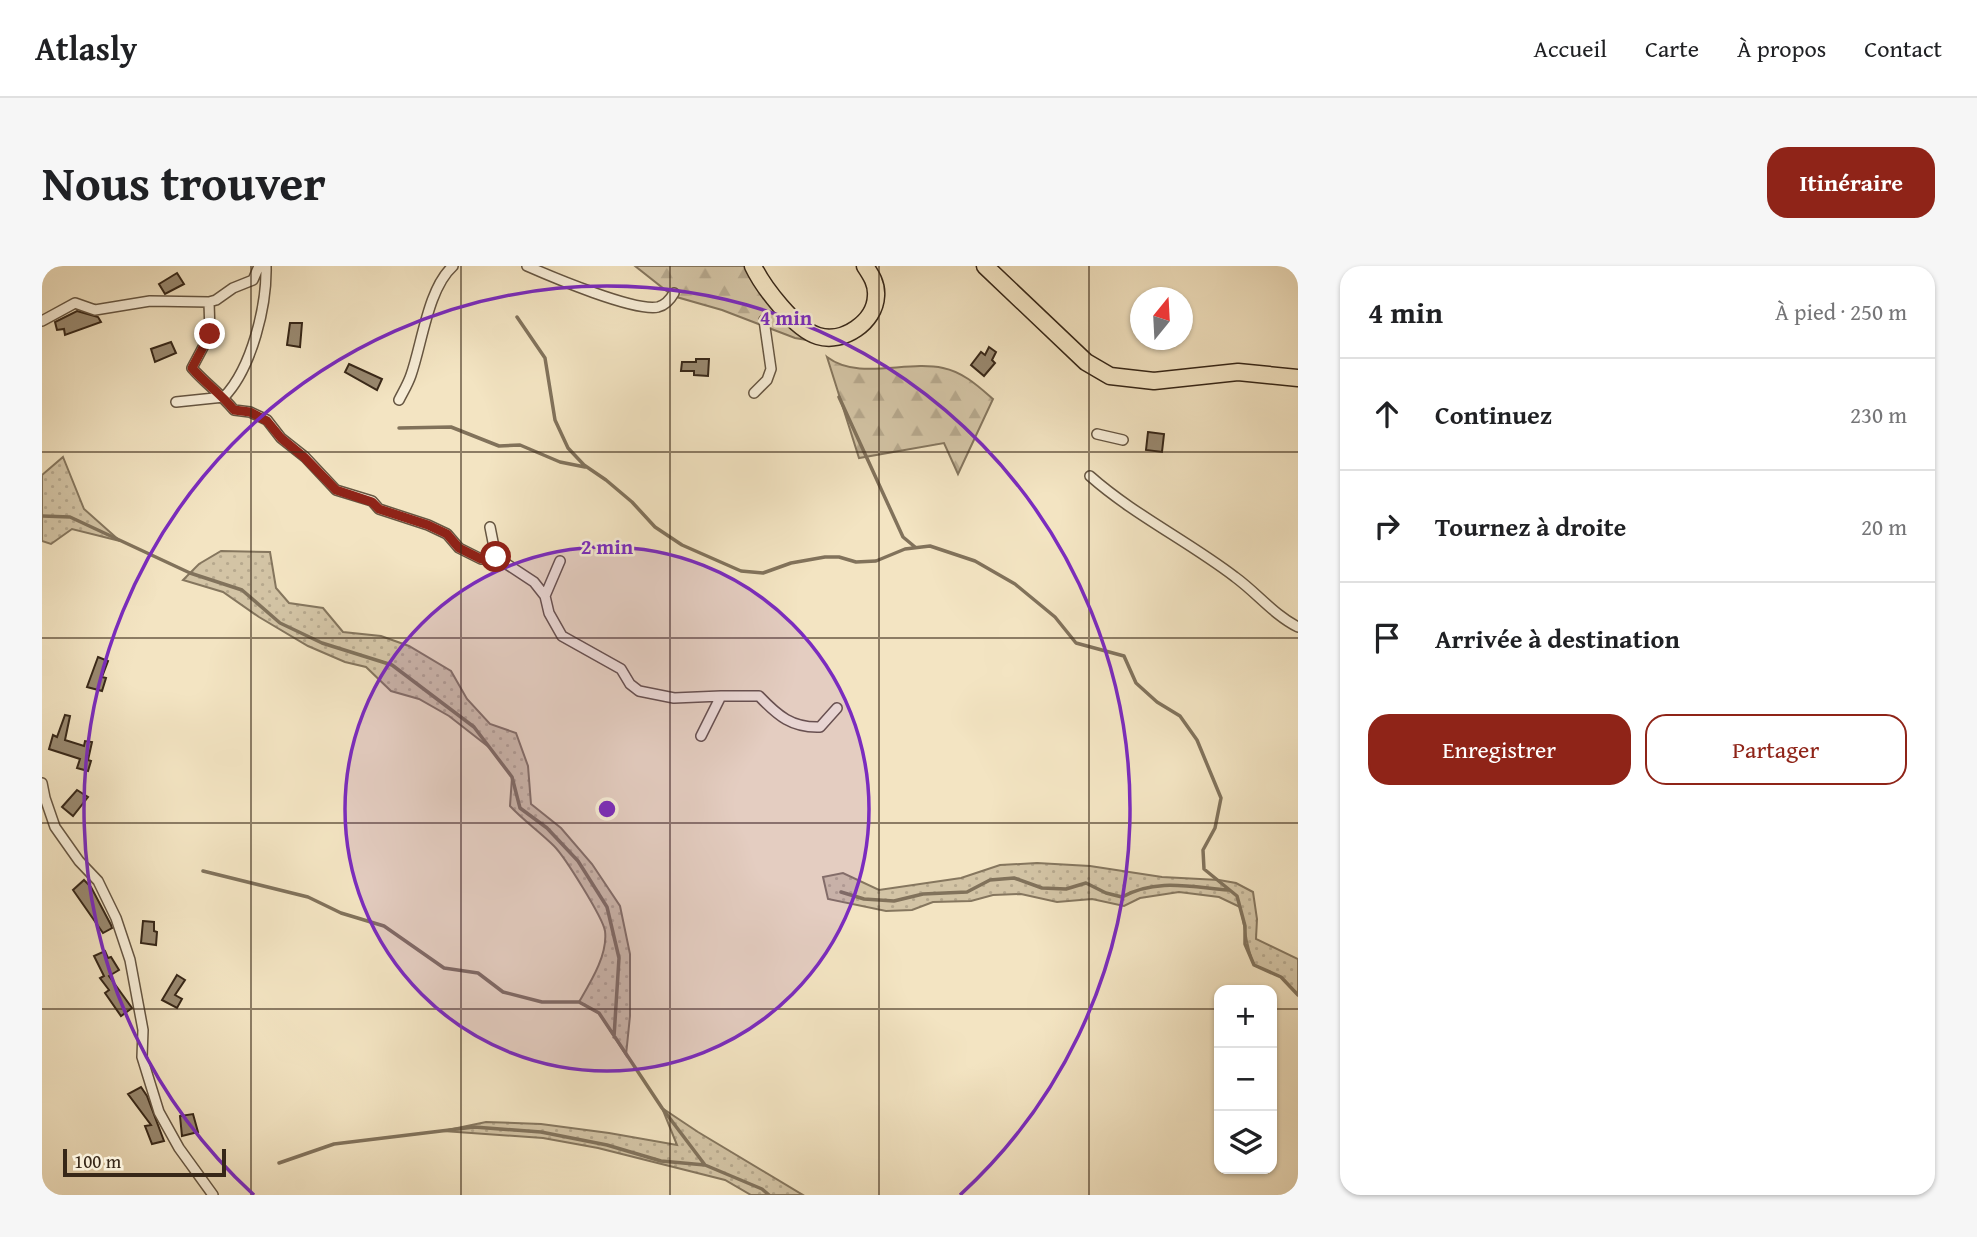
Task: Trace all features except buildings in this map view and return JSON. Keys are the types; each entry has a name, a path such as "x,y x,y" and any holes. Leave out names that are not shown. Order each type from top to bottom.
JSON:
{"highway":[{"path":"752,266 764,285 796,322 817,336 828,338 839,337 855,330 873,309 876,291 874,279 865,266"},
{"path":"985,266 1086,362 1110,376 1154,381 1238,372 1298,378"}],"street":[{"path":"42,321 75,303 95,310 150,301 209,302 253,280 259,266"},
{"path":"176,402 224,397 238,378 253,343 262,309 267,281 266,266"},
{"path":"399,400 410,378 436,292 446,272 453,266"},
{"path":"527,266 591,291 647,308 662,307 674,293"},
{"path":"209,302 210,334 192,368 203,381 224,397 234,410 250,412 267,421 281,438 336,490 372,502 379,509 428,525 447,534 459,548 481,559 496,557 534,582 545,596 549,613 562,636 621,669 630,684 639,691 674,698 759,696 777,715 803,728 820,727 837,708"},
{"path":"754,393 767,380 771,369 764,320"},
{"path":"1097,434 1123,440"},
{"path":"1090,476 1111,494 1236,577 1298,627"},
{"path":"490,527 496,557"},
{"path":"545,596 560,561"},
{"path":"701,736 721,696"},
{"path":"42,783 44,798 55,827 79,861 98,880 116,918 130,960 142,1030 142,1057 159,1112 179,1148 213,1195"}],"green space":[{"path":"635,266 748,266 807,340 673,296"},
{"path":"827,357 853,368 943,368 964,376 993,399 958,474 944,443 859,458"},
{"path":"63,457 84,509 120,541 72,529 51,544 42,541 42,475"},
{"path":"221,551 270,552 276,588 289,603 323,608 343,632 381,636 409,646 451,671 467,699 490,724 516,733 528,766 531,804 561,828 592,864 620,906 630,954 630,1016 626,1055 599,1013 579,1002 593,978 604,950 603,924 559,852 510,806 512,777 490,748 449,716 419,699 391,691 366,667 345,662 308,646 223,592 183,580 199,564"},
{"path":"1037,863 1090,866 1162,877 1236,883 1253,892 1257,919 1256,939 1298,959 1298,995 1281,977 1254,965 1240,907 1219,897 1179,892 1140,898 1124,906 1092,899 1057,902 1021,894 993,895 971,901 933,902 912,910 886,911 828,899 823,877 843,873 879,890 961,878 1000,865"},
{"path":"662,1108 803,1195 751,1195 725,1180 598,1148 543,1138 443,1131 486,1122 541,1124 677,1145"}],"waterway":[{"path":"517,317 545,358 555,420 568,448 584,465 632,502 655,527 682,545 741,571 763,573 791,563 825,557 839,557 856,562 876,561 905,549 930,546 975,561 1015,584 1055,617 1076,643 1124,656 1136,683 1157,702 1180,716 1197,740 1221,798 1215,828 1203,850 1204,869 1237,896 1245,926 1245,944 1254,965 1281,977 1298,995"},
{"path":"839,397 903,537 915,547"},
{"path":"399,428 451,427 499,446 520,445 560,462 585,467"},
{"path":"42,516 70,517 190,573 242,590 280,623 322,643 392,665 474,727 512,777 520,808 547,828 578,861 607,907 619,958 614,1037"},
{"path":"203,871 308,897 341,913 384,926 444,968 478,973 503,992 542,1002 579,1002 599,1013 662,1108 705,1165 762,1189 769,1195"},
{"path":"841,892 864,899 894,901 923,894 967,892 990,880 1014,878 1042,888 1066,889 1086,883 1122,897 1148,887 1161,886 1228,890"},
{"path":"279,1163 334,1144 474,1127 541,1132 607,1145 661,1161 705,1165"}],"route":[{"path":"210,334 192,368 203,381 224,397 234,410 250,412 267,421 281,438 336,490 372,502 379,509 447,534 459,548 481,559 496,557"}]}
